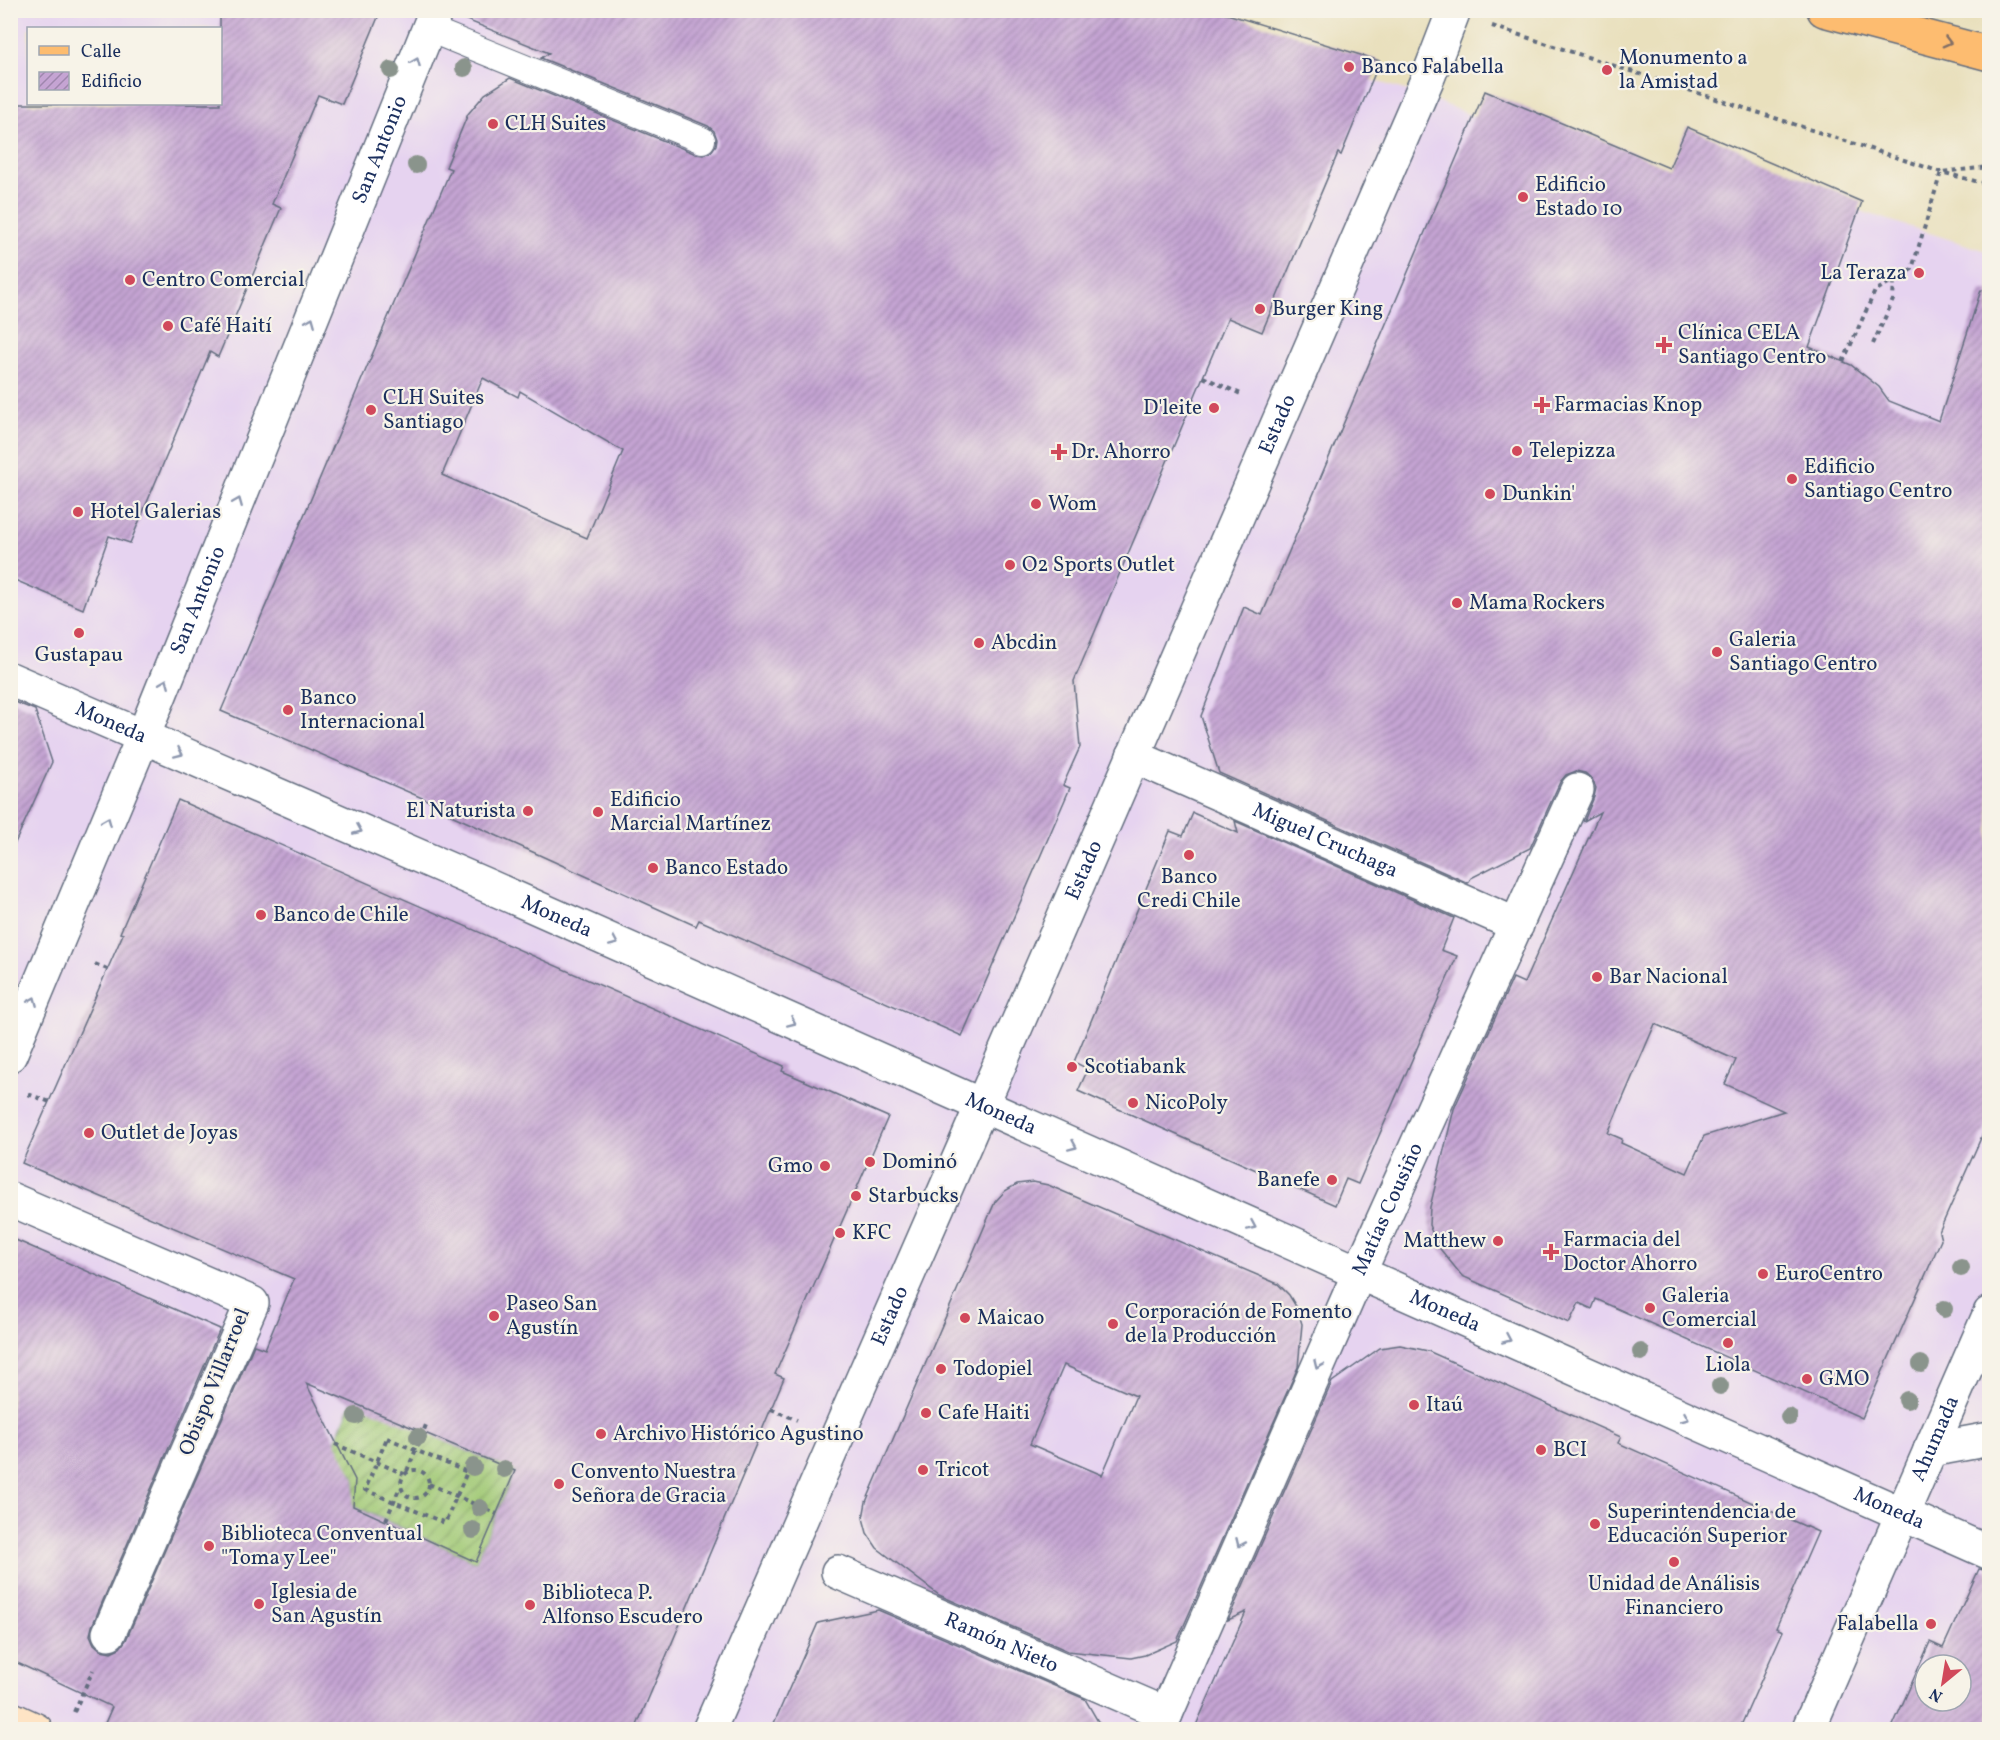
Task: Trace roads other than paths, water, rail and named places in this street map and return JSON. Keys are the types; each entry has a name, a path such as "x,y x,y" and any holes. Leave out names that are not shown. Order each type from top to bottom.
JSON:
{"main road":[{"path":"1824,10 1989,54"},
{"path":"10,1718 36,1730"}],"street":[{"name":"Estado","path":"709,1730 982,1106 1429,75 1454,12"},
{"name":"San Antonio","path":"10,1055 143,737 433,20"},
{"name":"Moneda","path":"10,679 499,891 1989,1553"},
{"name":"Miguel Cruchaga","path":"1133,756 1516,925"},
{"name":"Matías Cousiño","path":"1162,1722 1359,1273 1578,790"},
{"name":"Obispo Villarroel","path":"10,1199 252,1303 109,1633"},
{"name":"Ahumada","path":"1808,1730 1989,1313"},
{"path":"1930,1450 1989,1439"},
{"name":"Ramón Nieto","path":"838,1572 1162,1722"}],"lane":[{"path":"433,20 702,140"}],"place":[{"name":"Banco Falabella","path":"1349,67"},
{"name":"Monumento a la Amistad","path":"1607,70"},
{"name":"CLH Suites","path":"493,124"},
{"name":"Edificio Estado 10","path":"1523,197"},
{"name":"La Teraza","path":"1919,273"},
{"name":"Centro Comercial","path":"130,280"},
{"name":"Burger King","path":"1260,309"},
{"name":"Café Haití","path":"168,326"},
{"name":"Clínica CELA Santiago Centro","path":"1664,345"},
{"name":"Farmacias Knop","path":"1542,405"},
{"name":"D'leite","path":"1214,408"},
{"name":"CLH Suites Santiago","path":"371,410"},
{"name":"Telepizza","path":"1517,451"},
{"name":"Dr. Ahorro","path":"1059,452"},
{"name":"Edificio Santiago Centro","path":"1792,479"},
{"name":"Dunkin'","path":"1490,494"},
{"name":"Wom","path":"1036,504"},
{"name":"Hotel Galerias","path":"78,512"},
{"name":"O2 Sports Outlet","path":"1010,565"},
{"name":"Mama Rockers","path":"1457,603"},
{"name":"Gustapau","path":"79,633"},
{"name":"Abcdin","path":"979,643"},
{"name":"Galeria Santiago Centro","path":"1717,652"},
{"name":"Banco Internacional","path":"288,710"},
{"name":"El Naturista","path":"528,811"},
{"name":"Edificio Marcial Martínez","path":"598,812"},
{"name":"Banco Credi Chile","path":"1189,855"},
{"name":"Banco Estado","path":"653,868"},
{"name":"Banco de Chile","path":"261,915"},
{"name":"Bar Nacional","path":"1597,977"},
{"name":"Scotiabank","path":"1072,1067"},
{"name":"NicoPoly","path":"1133,1103"},
{"name":"Outlet de Joyas","path":"89,1133"},
{"name":"Dominó","path":"870,1162"},
{"name":"Gmo","path":"825,1166"},
{"name":"Banefe","path":"1332,1180"},
{"name":"Starbucks","path":"856,1196"},
{"name":"KFC","path":"840,1233"},
{"name":"Matthew","path":"1498,1241"},
{"name":"Farmacia del Doctor Ahorro","path":"1551,1252"},
{"name":"EuroCentro","path":"1763,1274"},
{"name":"Galeria Comercial","path":"1650,1308"},
{"name":"Paseo San Agustín","path":"494,1316"},
{"name":"Maicao","path":"965,1318"},
{"name":"Corporación de Fomento de la Producción","path":"1113,1324"},
{"name":"Liola","path":"1728,1343"},
{"name":"Todopiel","path":"941,1369"},
{"name":"GMO","path":"1807,1379"},
{"name":"Itaú","path":"1414,1405"},
{"name":"Cafe Haiti","path":"926,1413"},
{"name":"Archivo Histórico Agustino","path":"601,1434"},
{"name":"BCI","path":"1541,1450"},
{"name":"Tricot","path":"923,1470"},
{"name":"Convento Nuestra Señora de Gracia","path":"559,1484"},
{"name":"Superintendencia de Educación Superior","path":"1595,1524"},
{"name":"Biblioteca Conventual \"Toma y Lee\"","path":"209,1546"},
{"name":"Unidad de Análisis Financiero","path":"1674,1562"},
{"name":"Iglesia de San Agustín","path":"259,1604"},
{"name":"Biblioteca P. Alfonso Escudero","path":"530,1605"},
{"name":"Falabella","path":"1931,1624"}]}
